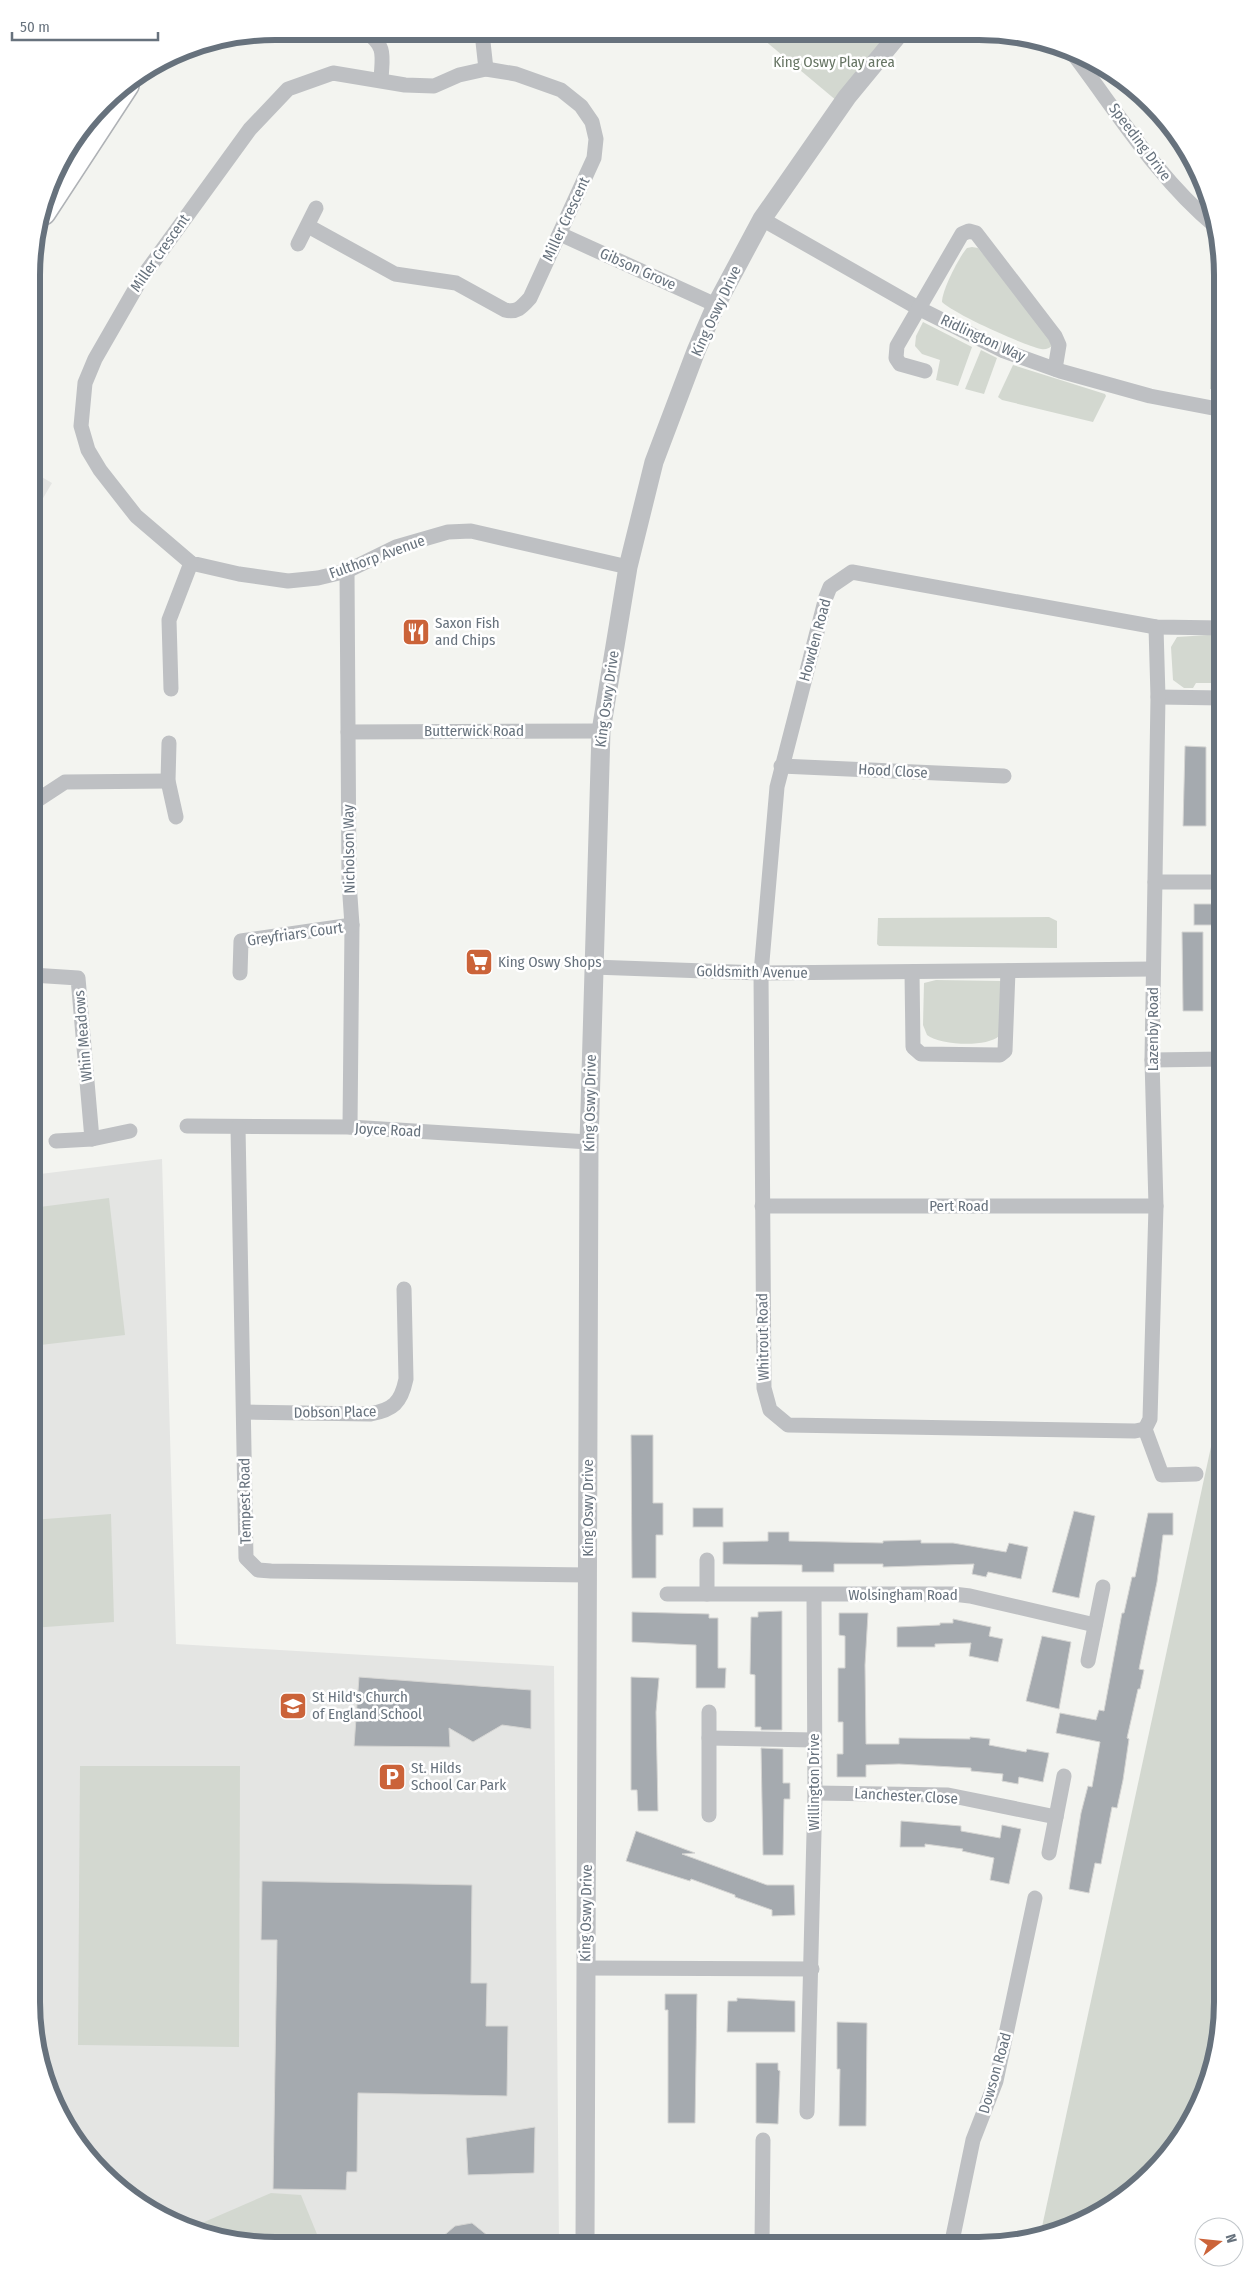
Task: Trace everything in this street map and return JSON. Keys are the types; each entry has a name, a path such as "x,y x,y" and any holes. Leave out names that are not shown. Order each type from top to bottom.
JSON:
{"main road":[{"path":"53,197 113,105"}],"street":[{"path":"378,40 383,50 381,80"},
{"path":"483,40 486,69"},
{"name":"King Oswy Drive","path":"585,2237 589,1142 600,731 628,567 654,462 696,351 716,304 762,219 847,97 894,40"},
{"name":"Speeding Drive","path":"1092,68 1170,182 1195,210 1207,220"},
{"name":"Miller Crescent","path":"95,359 147,271 250,129 288,89 333,73 434,86 459,75 486,69 516,74 561,90 582,106 592,122 596,138 594,158 530,298 522,308 513,312 505,310 456,283 395,274 308,226"},
{"path":"298,244 316,208"},
{"name":"Ridlington Way","path":"762,219 918,308 1004,351 1055,369 1150,396 1214,408"},
{"path":"925,371 900,364 896,358 897,346 962,234 969,231 976,233 1056,336 1059,345 1055,369"},
{"name":"Gibson Grove","path":"560,234 716,304"},
{"name":"Fulthorp Avenue","path":"95,359 85,383 81,419 81,426 88,450 100,470 136,516 191,563 239,574 288,581 318,578 347,571 396,547 448,532 471,531 628,567"},
{"path":"172,689 169,620 191,563"},
{"name":"Nicholson Way","path":"347,571 349,882 352,926 350,1127"},
{"name":"Howden Road","path":"761,973 781,766 830,587 852,572 1156,627 1214,628"},
{"name":"Lazenby Road","path":"1145,1429 1150,1419 1156,1206 1152,1060 1158,697 1156,627"},
{"path":"1158,697 1214,698"},
{"name":"Butterwick Road","path":"348,732 600,731"},
{"path":"169,744 168,781 176,817"},
{"name":"Hood Close","path":"781,766 1004,776"},
{"path":"40,798 65,782 168,781"},
{"path":"1154,882 1214,882"},
{"name":"Greyfriars Court","path":"240,973 241,941 352,926"},
{"name":"Goldsmith Avenue","path":"593,967 761,973 1153,969"},
{"path":"912,972 913,1047 921,1054 1000,1055 1005,1051 1008,971"},
{"name":"Whitrout Road","path":"761,973 764,1388 770,1410 788,1425 1135,1431 1145,1429"},
{"name":"Whin Meadows","path":"40,975 78,978 92,1139"},
{"path":"1152,1060 1214,1059"},
{"name":"Joyce Road","path":"187,1126 350,1127 589,1142"},
{"name":"Tempest Road","path":"238,1127 244,1412 244,1542 246,1558 258,1570 588,1575"},
{"path":"56,1141 92,1139 130,1131"},
{"name":"Pert Road","path":"762,1206 1156,1206"},
{"name":"Dobson Place","path":"244,1412 370,1414 387,1411 397,1402 403,1392 406,1379 404,1289"},
{"path":"1145,1429 1162,1475 1196,1474"},
{"path":"707,1560 707,1594"},
{"path":"1088,1661 1103,1587"},
{"name":"Wolsingham Road","path":"667,1594 970,1596 1095,1625"},
{"name":"Willington Drive","path":"807,2112 815,1793 814,1595"},
{"path":"709,1712 709,1815"},
{"path":"709,1738 814,1740"},
{"path":"1049,1853 1064,1776"},
{"name":"Lanchester Close","path":"815,1793 948,1795 1056,1817"},
{"name":"Dowson Road","path":"952,2237 973,2140 996,2080 1035,1898"},
{"path":"585,1968 812,1969"},
{"path":"762,2237 763,2140"}],"shaded area":[{"path":"40,476 52,483 40,503"},
{"name":"St Hild's Church of England School","path":"162,1159 176,1644 554,1666 559,2237 275,2237 244,2235 214,2229 199,2225 157,2206 120,2179 98,2157 71,2120 64,2106 48,2063 42,2033 40,2002 40,1174"}],"green space":[{"name":"King Oswy Play area","path":"764,40 888,40 837,101"},
{"path":"1212,245 1214,275 1214,390 1210,389"},
{"path":"967,248 978,248 1052,337 1052,346 1041,349 1019,341 974,321 949,308 942,302 948,282 956,266"},
{"path":"923,322 972,347 958,386 936,380 940,360 922,354 915,346 916,336"},
{"path":"981,350 997,358 984,394 965,389"},
{"path":"1013,365 1105,394 1106,396 1093,422 1002,400 998,397"},
{"path":"1214,635 1214,683 1196,683 1193,688 1184,688 1173,680 1171,647 1177,637"},
{"path":"1049,917 1057,921 1057,948 879,946 877,944 878,918"},
{"path":"936,980 1002,981 999,1036 984,1042 963,1044 942,1041 927,1035 923,1025 924,983"},
{"path":"109,1198 125,1335 40,1345 40,1207"},
{"path":"1214,1433 1214,2002 1212,2033 1206,2063 1202,2078 1183,2120 1156,2157 1134,2179 1097,2206 1055,2225 1042,2229"},
{"path":"111,1514 114,1622 40,1627 40,1519"},
{"path":"80,1766 240,1766 239,2047 78,2045"},
{"path":"271,2193 301,2195 318,2237 244,2235 198,2225"}],"building":[{"path":"1185,746 1206,747 1206,826 1183,826"},
{"path":"1194,904 1214,904 1214,925 1194,925"},
{"path":"1182,932 1203,932 1203,1011 1183,1011"},
{"path":"631,1435 653,1435 653,1503 663,1503 663,1535 656,1535 656,1578 632,1578"},
{"path":"693,1508 723,1508 723,1527 693,1527"},
{"path":"1074,1511 1095,1516 1079,1598 1052,1592"},
{"path":"1148,1513 1173,1513 1173,1535 1163,1535 1157,1582 1139,1669 1144,1670 1127,1738 1129,1739 1123,1780 1117,1808 1112,1807 1101,1864 1095,1863 1089,1893 1069,1889 1081,1813 1088,1786 1092,1787 1100,1742 1056,1733 1060,1713 1096,1720 1099,1710 1104,1711 1122,1613 1124,1613 1132,1577 1135,1577"},
{"path":"768,1532 789,1532 789,1541 883,1543 883,1541 921,1540 921,1543 953,1543 1006,1552 1009,1543 1028,1547 1021,1579 988,1572 986,1577 972,1574 974,1564 883,1567 883,1564 834,1564 834,1572 802,1572 802,1565 723,1564 723,1542 768,1541"},
{"path":"782,1611 782,1730 761,1730 761,1727 755,1727 755,1675 750,1674 751,1617 758,1617 758,1612"},
{"path":"632,1612 709,1614 709,1618 718,1618 718,1668 726,1668 725,1688 696,1688 696,1645 632,1642"},
{"path":"839,1613 868,1613 865,1665 866,1744 899,1744 899,1738 970,1739 970,1737 990,1739 989,1745 1026,1752 1027,1749 1049,1753 1043,1782 1019,1777 1018,1784 1002,1781 1003,1774 971,1771 971,1768 899,1764 866,1765 866,1777 837,1777 837,1754 843,1754 843,1722 838,1722 838,1668 845,1668 845,1636 839,1635"},
{"path":"953,1619 991,1627 989,1636 1003,1639 998,1662 969,1656 971,1643 935,1644 935,1647 897,1647 897,1627 940,1625 940,1623 953,1623"},
{"path":"1042,1636 1071,1642 1059,1709 1026,1701"},
{"path":"359,1677 531,1690 531,1729 502,1725 473,1742 449,1728 450,1747 354,1746"},
{"path":"631,1677 659,1678 656,1712 658,1811 638,1811 637,1790 631,1790"},
{"path":"761,1748 783,1749 783,1783 790,1783 790,1799 784,1799 783,1855 763,1855"},
{"path":"901,1821 961,1826 961,1831 1000,1838 1002,1825 1021,1829 1009,1884 990,1880 994,1858 962,1851 963,1849 925,1844 925,1847 900,1847"},
{"path":"636,1831 695,1853 682,1854 767,1885 794,1885 795,1915 772,1916 772,1910 735,1897 735,1895 691,1879 690,1881 626,1861"},
{"path":"262,1881 472,1885 471,1983 487,1983 486,2026 508,2026 507,2096 358,2093 357,2172 347,2172 346,2190 273,2189 277,1940 261,1940"},
{"path":"665,1994 697,1994 695,2123 668,2123 668,2010 665,2010"},
{"path":"737,1998 795,2001 795,2032 727,2032 728,2001 737,2001"},
{"path":"837,2022 867,2023 866,2126 839,2126 840,2069 837,2069"},
{"path":"756,2063 778,2063 778,2070 780,2071 778,2124 756,2123"},
{"path":"535,2127 534,2173 468,2175 466,2138"},
{"path":"472,2223 489,2237 442,2237 455,2226"}],"place":[{"name":"Saxon Fish and Chips","path":"416,632"},
{"name":"King Oswy Shops","path":"479,962"},
{"name":"St Hild's Church of England School","path":"293,1706"},
{"name":"St. Hilds School Car Park","path":"392,1777"}]}
